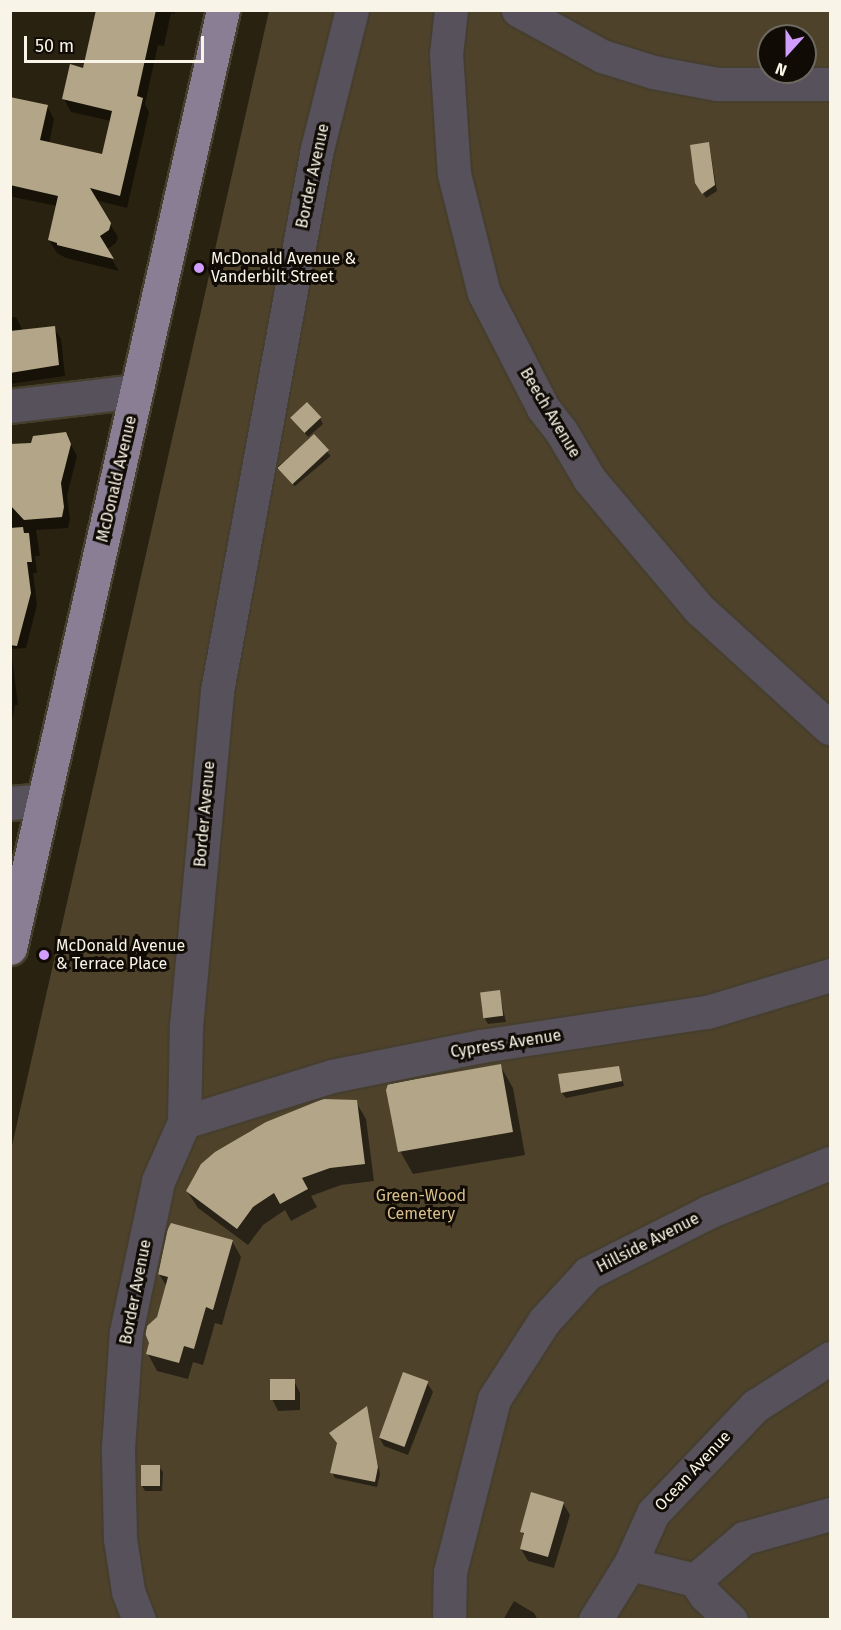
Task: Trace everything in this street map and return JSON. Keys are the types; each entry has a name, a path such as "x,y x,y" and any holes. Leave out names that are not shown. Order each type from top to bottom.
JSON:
{"main road":[{"name":"McDonald Avenue","path":"10,948 223,10"}],"street":[{"name":"Border Avenue","path":"139,1620 128,1591 120,1539 118,1448 126,1332 158,1181 184,1122 186,1026 217,691 317,148 352,10"},
{"name":"Beech Avenue","path":"451,10 446,54 453,174 484,293 543,408 561,431 590,480 699,609 831,729"},
{"path":"518,10 602,56 653,72 717,84 831,84"},
{"path":"10,406 136,391"},
{"path":"10,803 44,800"},
{"name":"Cypress Avenue","path":"184,1122 332,1076 481,1046 707,1012 831,975"},
{"name":"Hillside Avenue","path":"449,1620 450,1572 494,1399 544,1321 588,1273 708,1212 831,1163"},
{"name":"Ocean Avenue","path":"595,1620 630,1564 653,1513 755,1406 831,1358"},
{"path":"695,1580 744,1538 831,1514"},
{"path":"630,1564 695,1580 705,1595 731,1620"}],"green space":[{"name":"Green-Wood Cemetery","path":"269,11 830,11 830,1619 11,1620 11,1150"}],"building":[{"path":"96,10 156,10 137,96 143,98 120,196 90,188 111,223 109,230 100,236 114,259 57,245 48,240 58,196 10,185 10,97 48,105 40,140 102,154 112,111 62,99 70,64 83,68"},
{"path":"709,142 715,185 702,194 695,183 690,145"},
{"path":"55,326 59,365 10,373 10,331"},
{"path":"307,402 321,417 305,433 290,418"},
{"path":"66,432 71,444 61,483 64,507 62,517 24,520 10,505 10,444 31,443 33,436"},
{"path":"314,434 329,450 292,484 277,468"},
{"path":"23,527 24,533 29,533 32,562 27,562 31,593 17,646 10,645 10,528"},
{"path":"500,990 503,1016 483,1018 480,992"},
{"path":"501,1064 513,1132 398,1152 386,1090 388,1084"},
{"path":"619,1066 622,1081 561,1093 558,1074"},
{"path":"323,1099 357,1100 365,1164 330,1168 302,1178 308,1189 280,1204 274,1193 253,1207 237,1229 186,1191 201,1164 215,1152 266,1122"},
{"path":"171,1223 233,1240 213,1310 206,1307 194,1349 184,1346 179,1363 146,1354 149,1343 145,1333 146,1327 157,1317 168,1277 157,1274 166,1233"},
{"path":"403,1372 428,1381 404,1447 379,1438"},
{"path":"270,1379 295,1379 295,1400 270,1400"},
{"path":"367,1406 378,1467 375,1482 330,1473 337,1443 329,1433"},
{"path":"141,1465 160,1465 160,1486 141,1486"},
{"path":"531,1492 564,1502 548,1557 520,1549 524,1533 520,1532"}],"place":[{"name":"McDonald Avenue & Vanderbilt Street","path":"199,268"},
{"name":"McDonald Avenue & Terrace Place","path":"44,955"}]}
